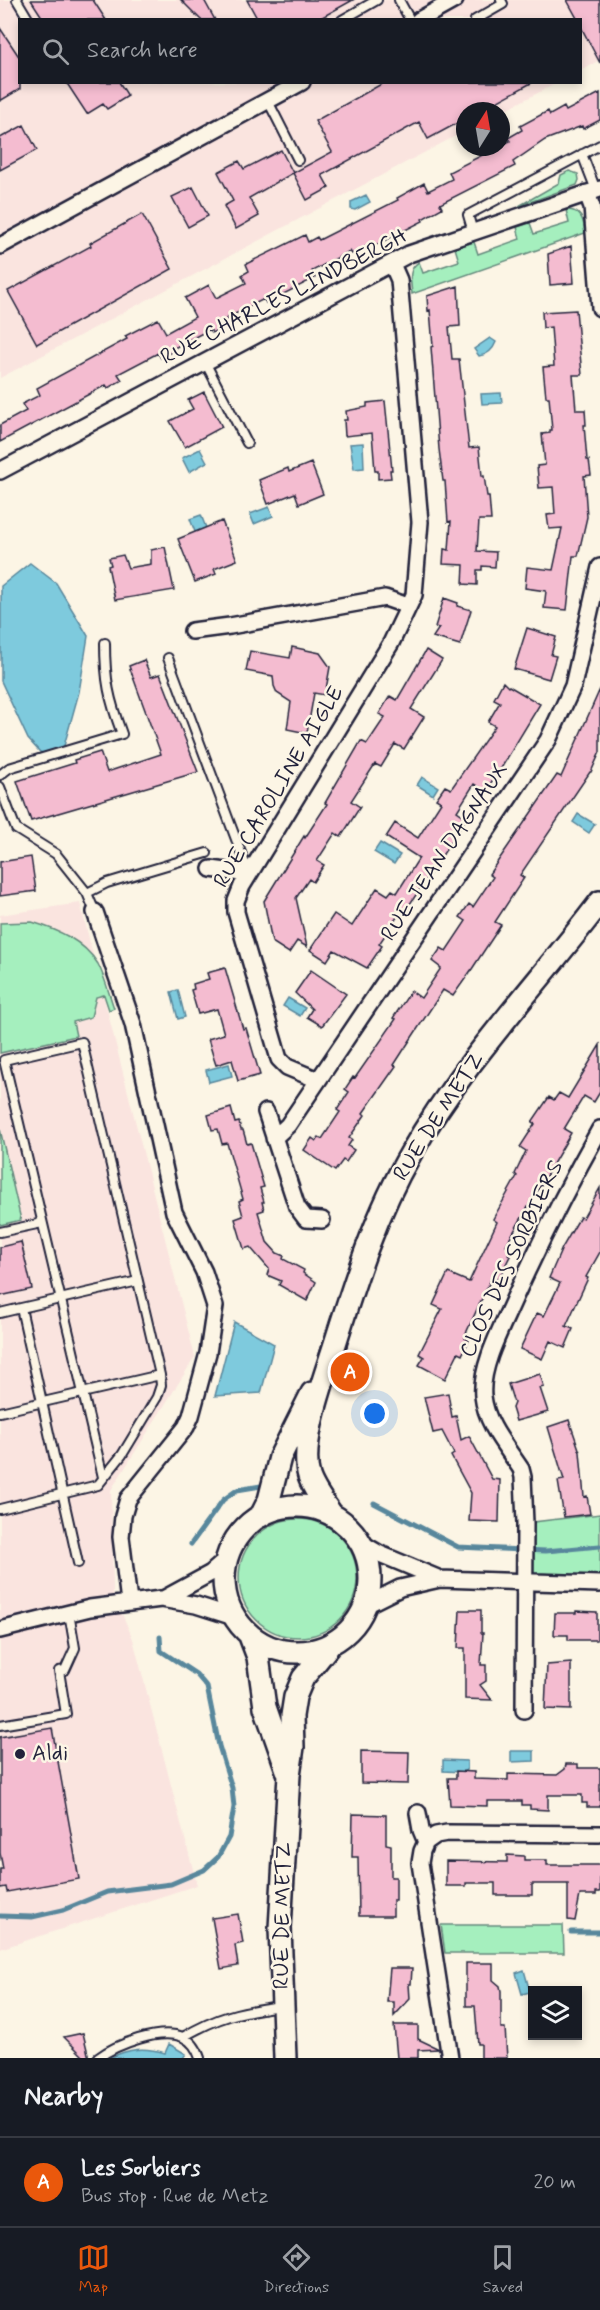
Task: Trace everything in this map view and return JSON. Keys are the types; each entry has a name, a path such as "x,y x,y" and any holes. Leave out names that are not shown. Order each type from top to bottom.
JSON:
{"main road":[{"name":"RUE DE METZ","path":"332,1515 309,1475 307,1450 312,1421 367,1248 411,1153 467,1068 600,902"},
{"name":"RUE DE METZ","path":"261,1516 269,1500 280,1457 295,1423 330,1361"},
{"path":"296,1506 315,1508 332,1515 344,1522 361,1543 368,1558 371,1574 366,1605 352,1629 329,1646 309,1652 288,1652 268,1647 250,1636 234,1617 226,1599 224,1579 226,1560 233,1542 245,1527 261,1516 278,1509 296,1506"},
{"name":"RUE DE METZ","path":"250,1636 258,1657 265,1707 289,1775"},
{"name":"RUE DE METZ","path":"285,2058 280,1928 289,1775 293,1748 292,1716 295,1697 303,1678 329,1646"}],"street":[{"path":"422,18 454,0"},
{"path":"0,246 268,101 293,85"},
{"path":"595,191 592,207 600,308"},
{"name":"RUE CHARLES LINDBERGH","path":"0,471 409,254 595,191"},
{"name":"RUE CAROLINE AIGLE","path":"318,1080 287,1067 279,1059 236,912 236,901 249,874 391,643 414,595 420,522 399,280 392,264"},
{"name":"RUE JEAN DAGNAUX","path":"274,1138 288,1125 548,740 573,686 600,567"},
{"path":"192,631 230,627 385,598 408,606"},
{"path":"212,870 249,874"},
{"path":"95,912 134,1024 174,1212 204,1272 215,1306 208,1353 192,1416 186,1427 128,1499 123,1516 121,1538 129,1602"},
{"path":"266,1112 297,1207 306,1219 322,1220"},
{"name":"CLOS DES SORBIERS","path":"524,1710 524,1477 489,1421 483,1396 485,1369 544,1235 600,1129"},
{"path":"361,1543 395,1561 440,1579"},
{"path":"165,1598 211,1573 226,1560"},
{"path":"366,1605 400,1588 440,1579 600,1584"},
{"path":"0,1630 69,1613 165,1598 234,1617"},
{"path":"418,1813 426,1842"},
{"path":"450,2058 420,1863 426,1842 436,1835 447,1833 600,1834"}],"lane":[{"path":"16,0 28,18"},
{"path":"346,18 377,0"},
{"path":"399,0 409,18"},
{"path":"478,18 503,4 501,0"},
{"path":"268,101 298,160"},
{"path":"473,232 468,215 600,145"},
{"path":"582,154 595,191"},
{"path":"205,362 247,443"},
{"path":"0,775 9,768 122,734 111,705 105,677 105,643"},
{"path":"168,658 249,874"},
{"path":"0,787 16,829 56,854 87,893 95,912"},
{"path":"87,893 107,883 207,853"},
{"path":"0,1509 98,1485 122,1455 157,1397 161,1385 82,1042 4,1060 103,1478"},
{"path":"0,1232 42,1222"},
{"path":"0,1313 138,1281"},
{"path":"21,1308 78,1563"},
{"path":"0,1412 160,1375"},
{"path":"0,1725 66,1714 59,1671 64,1670 75,1648 69,1613"},
{"path":"183,2037 204,2024 226,2015 282,2006"},
{"path":"98,2058 121,2044 162,2035 183,2037 196,2047 200,2058"}],"shaded area":[{"path":"0,0 600,0 600,60 582,69 582,18 18,18 18,84 555,84 510,107 510,102 456,102 456,136 0,378"},
{"path":"80,903 195,1357 111,1490 113,1593 133,1639 197,1885 0,1949 0,915"}],"green space":[{"path":"569,171 578,174 577,185 519,206 559,183 561,175"},
{"path":"566,210 575,211 583,220 585,233 412,294 411,272 419,262 423,273 459,261 455,248 474,242 478,254 520,239 517,227 530,223 534,234 569,223"},
{"path":"32,922 69,937 85,948 103,974 114,1008 109,1010 104,995 96,997 91,1017 73,1022 76,1036 0,1053 0,923"},
{"path":"0,1129 21,1220 0,1225"},
{"path":"600,1514 600,1582 525,1581 525,1523"},
{"path":"298,1519 321,1523 340,1536 353,1555 357,1578 353,1601 340,1620 321,1633 298,1637 275,1633 256,1620 243,1601 239,1578 243,1555 256,1536 275,1523"},
{"path":"441,1925 563,1925 564,1953 445,1953"}],"water":[{"path":"366,195 370,202 355,210 351,209 351,202"},
{"path":"490,338 496,342 493,347 487,353 479,356 474,349"},
{"path":"501,393 502,403 482,404 481,394"},
{"path":"363,443 364,468 354,469 350,444"},
{"path":"200,449 207,462 189,472 182,458"},
{"path":"269,507 273,516 254,524 250,514"},
{"path":"201,515 210,538 199,542 190,519"},
{"path":"30,563 56,583 88,636 79,692 64,746 55,757 40,752 28,739 1,681 1,586"},
{"path":"422,777 438,787 433,795 417,785"},
{"path":"578,814 595,824 589,833 573,822"},
{"path":"380,843 400,855 394,864 374,852"},
{"path":"178,990 185,1017 178,1019 171,992"},
{"path":"288,998 305,1008 300,1016 283,1006"},
{"path":"229,1064 232,1076 209,1082 206,1070"},
{"path":"234,1322 274,1344 261,1393 215,1396"},
{"path":"511,1751 534,1751 534,1761 511,1762"},
{"path":"443,1760 467,1761 467,1769 463,1772 443,1771"},
{"path":"524,1970 528,1992 522,1994 516,1973"},
{"path":"169,2044 186,2054 183,2058 110,2058 137,2050 165,2053"}],"building":[{"path":"31,0 93,0 105,18 43,18"},
{"path":"181,0 204,0 214,18 199,18"},
{"path":"247,0 353,0 321,18 257,18"},
{"path":"567,0 600,0 600,63 582,29 582,18 577,18"},
{"path":"0,28 18,55 20,89 0,101"},
{"path":"67,84 120,84 128,96 107,109 103,104 87,114"},
{"path":"381,84 529,84 496,102 456,102 456,124 428,139 419,122 322,175 329,188 307,200 293,173 332,152 315,121"},
{"path":"600,93 600,120 583,129 582,126 545,140 513,162 515,166 440,204 442,208 422,219 423,221 372,247 371,244 352,254 350,251 312,271 315,278 266,303 264,299 227,318 230,323 212,333 210,329 174,348 175,350 161,358 158,353 118,374 122,380 108,388 106,385 0,442 0,425 26,411 22,404 40,395 37,388 127,339 125,336 158,319 166,333 195,317 185,298 209,285 216,298 246,283 242,275 249,271 246,264 305,235 308,242 317,237 319,240 398,200 397,198 424,183 428,191 452,179 449,172 480,156 510,156 510,137 522,130 520,126 548,111 550,115 564,107 566,111"},
{"path":"24,125 37,150 0,170 0,138"},
{"path":"281,150 293,173 249,198 259,216 236,229 224,206 233,201 218,172 239,161 244,169"},
{"path":"193,187 208,216 188,227 172,197"},
{"path":"142,214 172,269 37,344 8,291 91,246 90,243"},
{"path":"571,246 574,283 550,285 548,254"},
{"path":"458,286 460,326 449,327 452,359 459,359 469,448 479,447 482,476 484,476 487,496 489,496 491,520 479,520 477,551 496,552 495,567 482,566 482,570 477,570 477,585 463,584 464,565 443,564 444,549 449,550 451,521 448,522 445,481 443,481 439,449 431,347 433,346 427,296"},
{"path":"576,310 582,375 573,375 576,410 585,410 587,460 589,460 591,475 584,476 587,517 578,556 573,556 567,610 544,608 546,591 525,588 527,567 553,570 562,528 549,529 547,515 555,514 553,487 539,488 537,466 545,465 542,434 550,433 552,430 543,367 554,366 551,327 543,328 542,312"},
{"path":"204,392 222,427 185,447 170,421 193,409 188,400"},
{"path":"385,401 392,470 390,470 391,478 378,479 378,471 375,471 372,433 345,436 344,420 347,420 346,411 367,407 367,403"},
{"path":"311,463 323,494 299,504 295,493 268,504 259,480 288,468 289,472"},
{"path":"222,521 237,560 214,569 216,574 195,582 178,539"},
{"path":"165,547 174,590 115,600 108,566 111,565 109,558 123,555 128,568 151,564 151,550"},
{"path":"444,598 458,603 457,606 471,610 460,645 433,637 439,628 435,627"},
{"path":"527,628 556,637 551,655 556,656 549,679 514,669"},
{"path":"292,647 320,653 330,667 325,695 314,693 307,733 287,729 291,702 277,693 273,676 246,671 250,651 290,658"},
{"path":"426,650 442,660 411,709 424,717 404,749 395,744 381,767 375,764 351,801 360,807 341,837 335,833 317,861 324,865 313,882 309,879 296,898 307,947 297,941 289,953 272,942 264,901 304,836 305,838 327,804 325,803 361,741 367,744 385,717 379,714 390,696 397,700"},
{"path":"144,660 151,677 160,674 198,772 31,821 17,781 75,763 74,760 100,752 107,772 161,754 129,666"},
{"path":"503,682 540,704 485,791 474,784 457,811 467,818 402,916 399,914 379,944 382,946 367,968 334,950 327,961 310,950 334,914 352,926 377,888 388,895 392,890 397,893 419,858 386,837 395,823 418,838 441,802 436,799 445,786 451,789 495,726 488,722 500,702 494,699"},
{"path":"600,689 600,752 591,772 520,875 524,878 495,922 501,925 472,969 453,996 443,990 394,1065 396,1066 363,1113 365,1115 349,1138 352,1140 348,1146 354,1150 346,1162 343,1160 335,1171 304,1150 312,1138 316,1141 319,1137 322,1139 340,1112 337,1110 349,1092 345,1089 396,1019 393,1018 411,991 421,998 441,968 432,961 441,948 446,951 466,921 460,917 469,904 473,907 493,877 489,874 557,775 561,777"},
{"path":"31,857 36,891 0,896 0,862"},
{"path":"225,968 243,1029 246,1028 260,1075 238,1081 232,1060 216,1065 208,1039 224,1034 217,1009 198,1014 191,990 194,989 193,984 209,979 207,973"},
{"path":"311,970 346,994 322,1026 307,1017 312,1009 295,993"},
{"path":"600,1045 600,1092 594,1102 584,1096 564,1129 571,1133 506,1245 511,1248 508,1255 510,1256 498,1280 492,1277 467,1331 465,1338 469,1340 462,1355 458,1353 445,1379 419,1365 424,1357 419,1354 442,1309 433,1305 448,1273 469,1282 497,1222 493,1219 517,1176 515,1174 526,1151 520,1147 535,1124 532,1122 549,1097 554,1100 559,1093 568,1098"},
{"path":"231,1108 235,1123 239,1122 247,1144 251,1143 264,1187 260,1188 264,1210 258,1212 267,1242 277,1253 284,1256 283,1259 304,1270 303,1273 316,1282 307,1301 279,1285 281,1281 267,1275 269,1269 250,1247 244,1249 235,1219 243,1216 239,1201 243,1199 227,1143 222,1144 218,1129 212,1130 208,1115"},
{"path":"600,1188 600,1252 586,1277 588,1278 566,1326 573,1329 565,1348 550,1341 542,1359 520,1349 537,1313 544,1316 560,1283 549,1278 562,1248"},
{"path":"21,1242 32,1289 0,1296 0,1247"},
{"path":"540,1374 544,1387 540,1388 548,1412 516,1421 512,1408 514,1403 508,1384"},
{"path":"448,1393 452,1417 456,1416 461,1440 469,1436 492,1479 500,1480 499,1522 469,1521 471,1493 451,1456 454,1454 442,1431 433,1433 424,1397"},
{"path":"569,1420 580,1452 584,1497 587,1496 590,1514 564,1517 558,1481 564,1480 548,1427"},
{"path":"460,1610 481,1610 481,1633 483,1633 481,1665 486,1665 486,1681 480,1685 492,1700 465,1699 465,1648 458,1648"},
{"path":"576,1611 597,1612 597,1640 568,1640 568,1635 554,1635 555,1613 576,1613"},
{"path":"571,1663 571,1710 545,1709 547,1665"},
{"path":"52,1728 79,1879 7,1892 6,1887 0,1888 0,1869 3,1869 0,1853 0,1737"},
{"path":"361,1751 409,1752 408,1784 361,1783"},
{"path":"566,1764 578,1764 578,1768 600,1768 600,1807 587,1807 587,1803 582,1803 582,1795 548,1795 548,1810 530,1809 530,1805 522,1805 522,1801 487,1801 487,1806 450,1805 448,1778 456,1778 456,1771 474,1772 474,1779 508,1780 508,1774 557,1775 565,1769"},
{"path":"353,1814 386,1815 386,1844 391,1845 391,1877 396,1877 393,1916 359,1916 358,1857 352,1857"},
{"path":"507,1855 524,1856 524,1860 547,1860 547,1865 600,1865 600,1892 596,1892 596,1895 580,1895 575,1921 568,1920 568,1884 532,1884 532,1895 495,1895 495,1883 446,1886 446,1861 507,1862"},
{"path":"238,1914 243,1943 235,1945 238,1966 221,1969 212,1918"},
{"path":"466,1963 493,1963 493,1980 500,1986 501,1991 501,2028 505,2028 507,2058 481,2058 475,2006 466,2006"},
{"path":"390,1968 412,1968 411,1984 409,1984 410,1999 394,2016 394,2002 387,2002"},
{"path":"394,2025 418,2025 418,2039 439,2049 418,2050 418,2058 397,2058"},
{"path":"83,2033 89,2058 85,2058 64,2037"}],"waterway":[{"path":"191,1544 223,1500 237,1490 261,1486"},
{"path":"374,1503 458,1547 546,1551 600,1546"},
{"path":"0,1916 32,1917 63,1910 107,1892 171,1884 204,1870 218,1857 229,1837 234,1807 232,1788 219,1746 207,1687 196,1674 161,1651 160,1637"},
{"path":"571,1932 600,1932"}],"place":[{"name":"Les Sorbiers","path":"350,1372"},
{"name":"Aldi","path":"20,1754"}]}
